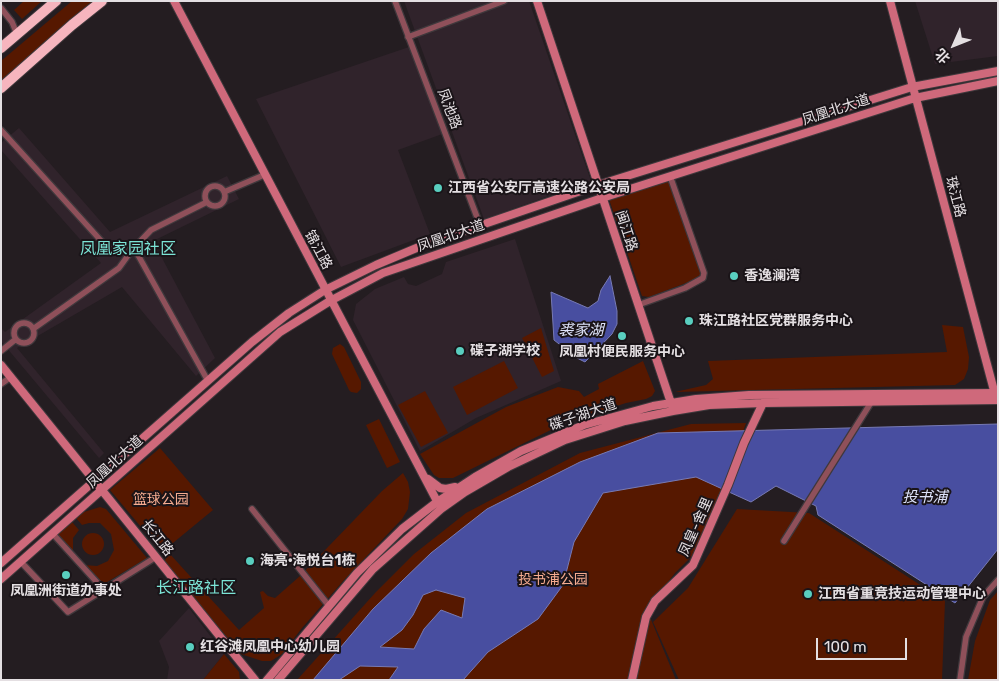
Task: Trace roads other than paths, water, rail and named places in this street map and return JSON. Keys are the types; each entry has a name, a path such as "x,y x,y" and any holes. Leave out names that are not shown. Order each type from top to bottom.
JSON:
{"highway":[{"path":"1,48 56,1"},
{"path":"1,88 102,1"}],"main road":[{"name":"锦江路","path":"174,1 330,301 439,505"},
{"name":"闽江路","path":"537,1 672,407"},
{"name":"珠江路","path":"890,1 997,396"},
{"name":"凤凰北大道","path":"1,563 252,342 289,313 325,290 376,265 426,244 598,185 912,87 998,71"},
{"name":"凤凰北大道","path":"1,579 280,332 330,301 383,273 602,198 915,98 998,81"},
{"name":"长江路","path":"1,365 256,680"},
{"name":"碟子湖大道","path":"278,680 373,569 439,505 508,466 565,440 696,399 749,395 997,396"},
{"name":"碟子湖大道","path":"267,680 357,573 396,535 475,477 521,452 584,425 653,406 672,407 997,396"},
{"name":"凤皇-舍里","path":"632,680 646,617 656,601 693,566 744,443 763,403"},
{"path":"421,472 437,487 446,489 475,477"}],"street":[{"name":"凤池路","path":"395,1 480,225"},
{"path":"408,37 504,1"},
{"path":"1,8 12,22 17,34"},
{"path":"1,130 104,244 112,248 126,244 138,256 208,381"},
{"path":"224,192 264,175"},
{"path":"638,305 685,288 703,278 704,273 670,176"},
{"path":"216,186 224,192 225,198 219,205 212,206 207,202 205,196 207,189 210,187 216,186"},
{"path":"33,329 119,268 132,250 151,230 207,202"},
{"path":"25,323 33,329 34,335 30,341 24,343 16,339 14,329 18,324 25,323"},
{"path":"1,352 16,339"},
{"path":"1,384 10,377"},
{"path":"784,541 872,401"},
{"path":"252,509 329,606"},
{"path":"53,534 103,590"},
{"path":"21,562 68,612 156,557"},
{"path":"960,680 966,637 983,597 998,580"}],"water":[{"name":"裘家湖","path":"610,276 617,311 617,324 612,334 585,362 554,340 551,292 588,308 598,301 601,290"},
{"name":"投书浦","path":"998,424 998,549 955,603 818,515 816,506 776,486 751,502 696,477 603,493 574,542 563,585 538,619 488,652 463,680 389,680 398,667 360,666 339,680 313,680 373,609 431,553 487,509 580,462 658,433","holes":["436,590 465,598 462,618 441,610 424,629 414,649 380,647 402,630 413,615 423,595"]}],"place":[{"name":"江西省公安厅高速公路公安局","path":"438,188"},
{"name":"香逸澜湾","path":"734,276"},
{"name":"珠江路社区党群服务中心","path":"689,321"},
{"name":"凤凰村便民服务中心","path":"622,336"},
{"name":"碟子湖学校","path":"460,351"},
{"name":"海亮·海悦台1栋","path":"250,561"},
{"name":"凤凰洲街道办事处","path":"66,575"},
{"name":"江西省重竞技运动管理中心","path":"808,594"},
{"name":"红谷滩凤凰中心幼儿园","path":"190,647"}],"district":[{"name":"凤凰家园社区","path":"128,249"},
{"name":"长江路社区","path":"196,588"}],"park label":[{"name":"篮球公园","path":"161,500"},
{"name":"投书浦公园","path":"553,580"}]}
